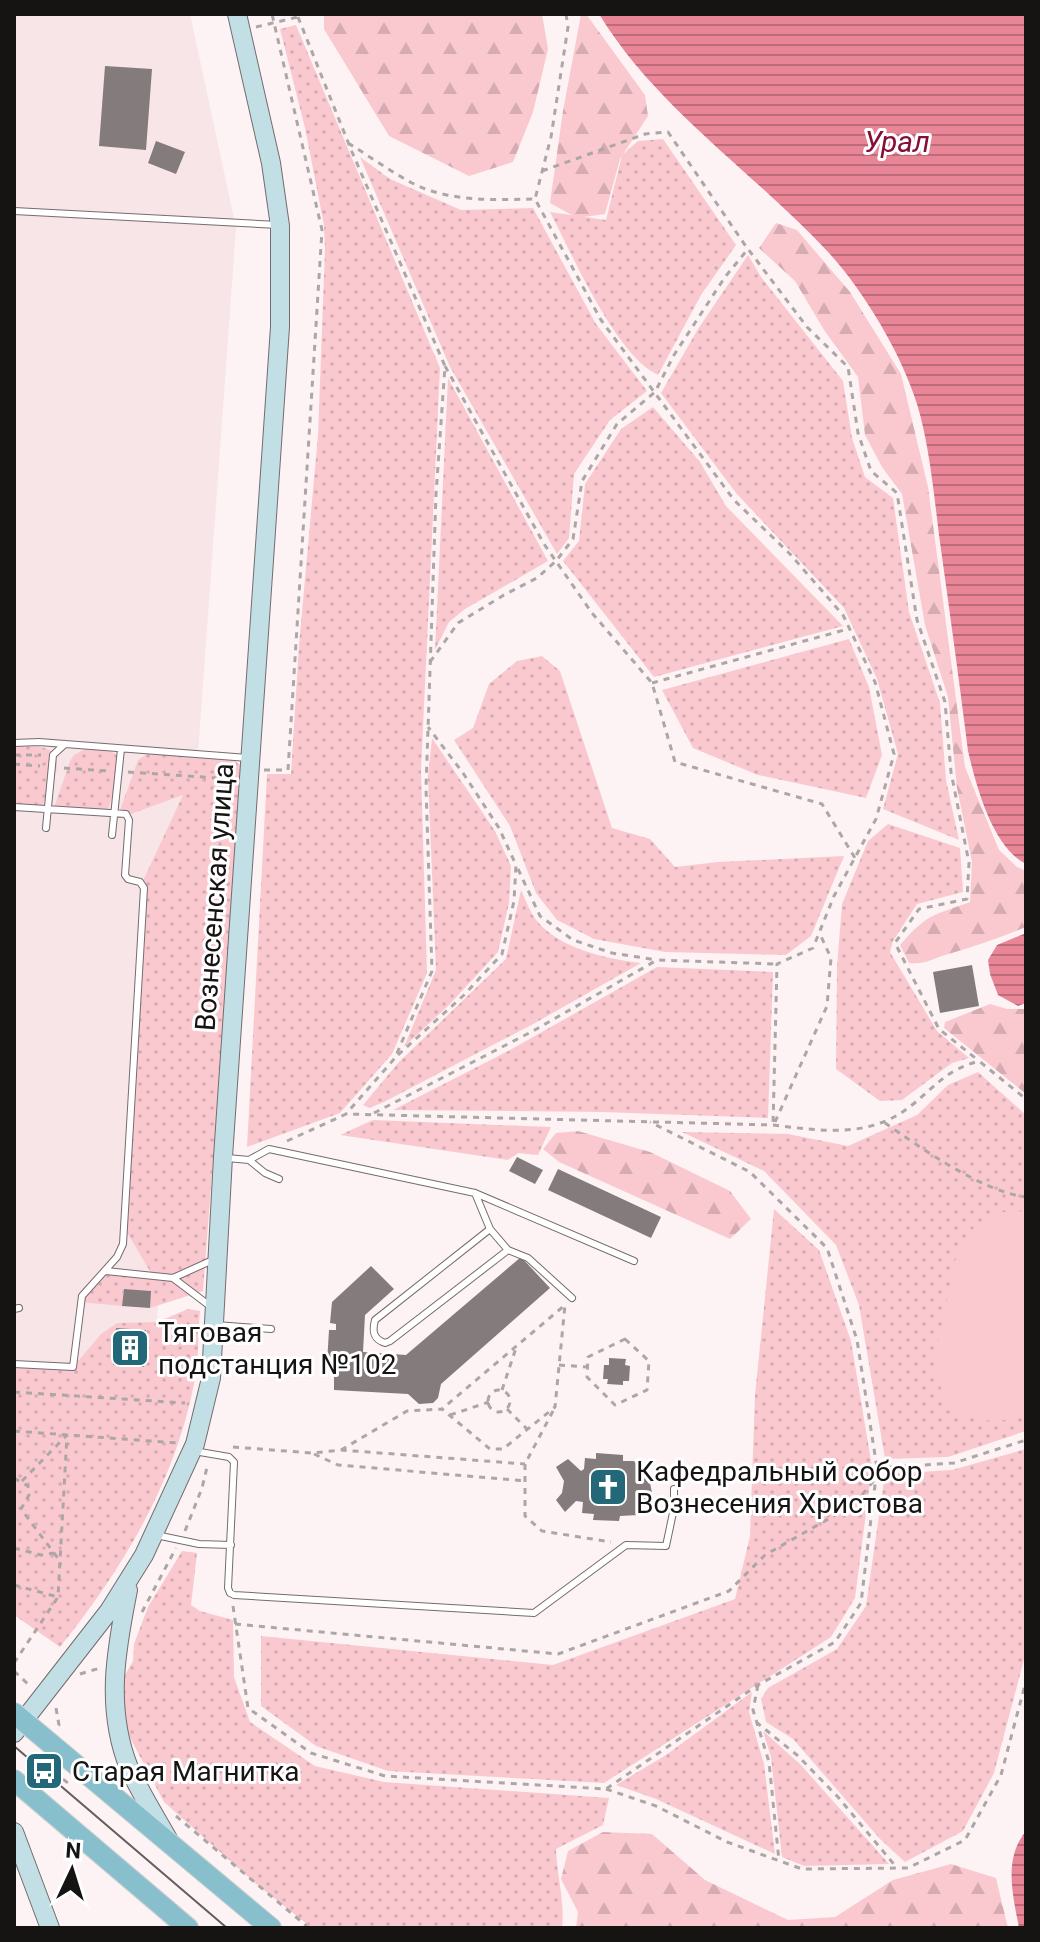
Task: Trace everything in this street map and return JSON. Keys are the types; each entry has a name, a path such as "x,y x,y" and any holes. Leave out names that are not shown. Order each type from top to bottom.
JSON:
{"main road":[{"name":"Вознесенская улица","path":"17,1722 109,1611 155,1535 193,1448 211,1378 223,1157 280,327 280,226 271,163 239,23"},
{"path":"130,1577 115,1667 114,1710 130,1768 173,1848"},
{"path":"17,1722 271,1928"},
{"path":"14,1780 188,1928"},
{"path":"14,1832 50,1928"}],"lane":[{"path":"14,211 280,226"},
{"path":"14,743 65,744 252,759"},
{"path":"46,828 53,755 65,744"},
{"path":"112,835 121,749"},
{"path":"14,807 126,814 129,817 125,875 140,882 144,888 123,1244 106,1271 79,1302 73,1367 14,1364"},
{"path":"249,1160 269,1149 475,1193 634,1261"},
{"path":"223,1157 249,1160 265,1173 279,1179"},
{"path":"475,1193 490,1229 508,1250 528,1258 572,1298"},
{"path":"490,1229 375,1320 372,1330 375,1337 385,1343 390,1341 508,1250"},
{"path":"106,1271 173,1278 218,1258"},
{"path":"173,1278 216,1318 271,1329"},
{"path":"193,1448 229,1457 234,1462 228,1588 232,1594 534,1613 626,1545 666,1546 674,1508 674,1489"},
{"path":"155,1535 199,1544 231,1545"}],"path":[{"path":"428,727 492,817 540,916 573,940 612,953 657,960 777,964 813,948 876,819 894,754 875,682 843,615 790,554 734,500 601,320 535,199 551,137 568,27 566,14"},
{"path":"239,23 299,16 348,143 445,366 556,561 592,613 652,683 675,762 822,804 855,858"},
{"path":"542,171 645,134 668,132 748,249 807,327 848,367 858,433 871,471 897,493 917,620 945,702 951,772 969,863 967,899 919,909 895,943 939,1029 1026,1099"},
{"path":"348,143 414,184 452,196 535,199"},
{"path":"430,662 458,623 537,578 556,561 573,539 582,481 617,424 655,392 674,355 725,277 748,249"},
{"path":"395,1058 432,971 426,788 436,494 445,366"},
{"path":"652,683 850,628"},
{"path":"14,764 251,780"},
{"path":"269,1149 346,1114 395,1058 464,995 502,954 514,901 516,865"},
{"path":"773,1125 827,1006 831,958 819,932"},
{"path":"371,1115 533,1031 657,960"},
{"path":"773,1125 777,964"},
{"path":"346,1114 773,1125 833,1133 885,1123 957,1067 979,1061"},
{"path":"606,1789 758,1685 835,1642 861,1603 877,1468 857,1340 827,1248 750,1172 650,1122"},
{"path":"885,1123 969,1176 1014,1196 1026,1197"},
{"path":"341,1450 407,1411 442,1409 565,1305 555,1407 525,1464 525,1516 542,1531 626,1545"},
{"path":"625,1339 649,1361 647,1390 615,1405 587,1377 588,1367 588,1357 625,1339"},
{"path":"507,1409 495,1411 489,1402 490,1396 502,1390 518,1343"},
{"path":"559,1365 588,1367"},
{"path":"502,1390 510,1398 507,1409"},
{"path":"14,1392 185,1403"},
{"path":"450,1415 489,1402"},
{"path":"442,1409 490,1449 503,1449 555,1407"},
{"path":"507,1409 528,1430"},
{"path":"14,1431 193,1448"},
{"path":"21,1481 67,1435"},
{"path":"14,1663 58,1597 67,1435"},
{"path":"877,1468 954,1463 1026,1440"},
{"path":"226,1447 312,1453 341,1450 525,1464"},
{"path":"312,1453 338,1465 527,1481"},
{"path":"14,1478 28,1486 29,1495 21,1509 15,1512"},
{"path":"235,1624 558,1654 729,1591 765,1555 844,1510 876,1478"},
{"path":"21,1509 60,1561"},
{"path":"14,1548 41,1555 54,1553"},
{"path":"14,1585 58,1597"},
{"path":"232,1594 248,1708 311,1753 385,1776 606,1789 656,1806 727,1842 802,1869 908,1868 965,1840 1001,1775 1026,1681"},
{"path":"758,1685 753,1710 769,1762 779,1861"},
{"path":"756,1722 797,1755 828,1786 897,1868"},
{"path":"34,1758 68,1783"},
{"path":"172,1812 309,1928"}],"shaded area":[{"path":"14,14 190,14 236,228 152,1389 14,1385"}],"green space":[{"path":"324,14 542,14 548,49 533,112 513,162 469,176 389,136 324,29"},
{"path":"581,14 586,14 645,95 648,116 620,159 605,214 577,218 550,203"},
{"path":"296,25 440,368 421,770 427,973 392,1054 340,1113 247,1147 267,774 291,774 318,435 324,225 305,128 280,29"},
{"path":"663,139 736,245 701,295 658,375 642,364 611,326 550,212 606,220 622,155 638,141"},
{"path":"360,157 390,179 461,210 533,208 596,324 647,391 610,420 574,474 569,538 557,554 450,367"},
{"path":"776,223 797,230 850,292 901,374 928,487 965,767 999,850 1026,871 1026,927 921,963 909,963 900,945 931,917 970,902 972,862 957,788 948,697 925,625 902,494 882,467 865,435 858,377 824,330 795,281 759,248"},
{"path":"748,255 761,277 843,381 852,438 865,477 893,498 909,612 940,703 946,780 959,840 883,809 898,754 877,679 844,608 736,493 661,393 698,329"},
{"path":"448,378 548,561 465,609 449,622 435,650"},
{"path":"653,407 700,462 726,506 843,626 654,677 563,561 579,541 585,484 621,429"},
{"path":"849,639 869,687 882,755 866,798 758,775 693,748 662,690"},
{"path":"542,656 560,671 612,828 650,839 675,867 844,856 811,936 786,955 665,952 594,939 557,920 536,893 510,826 454,740 473,728 489,684 517,661"},
{"path":"432,738 495,831 511,866 509,903 498,952 450,1004 404,1047 436,970 428,777"},
{"path":"14,746 47,749 57,759 55,776 42,807 14,808"},
{"path":"85,749 108,751 121,761 123,767 107,812 54,808 70,761"},
{"path":"150,752 231,758 243,767 203,1291 150,1308 150,1291 124,1289 122,1306 79,1302 106,1271 151,1273 125,1229 142,883 183,795 128,815 119,813 138,760"},
{"path":"888,824 960,848 963,892 917,904 893,941 890,952 937,1031 969,1058 952,1063 902,1100 880,1101 836,1069 837,967 842,904 868,841"},
{"path":"521,890 532,914 552,935 580,949 641,963 384,1102 369,1108 363,1105 399,1062 506,959"},
{"path":"657,967 773,972 768,1118 602,1112 393,1110 510,1050"},
{"path":"990,1004 1007,1009 1026,1009 1026,1094 944,1028 945,1022"},
{"path":"978,1072 1026,1115 1026,1431 948,1457 885,1459 859,1305 836,1245 764,1171 682,1132 788,1134 848,1146 917,1115 948,1085"},
{"path":"373,1120 551,1127 538,1155 518,1153 508,1160 340,1135"},
{"path":"578,1131 650,1152 730,1191 751,1219 730,1239 559,1162 543,1149 556,1133"},
{"path":"774,1209 819,1250 851,1341 872,1467 855,1598 831,1637 604,1783 388,1771 316,1746 261,1706 261,1636 553,1665 735,1599 750,1536 755,1395"},
{"path":"993,1213 1026,1213 1026,1415 996,1421 967,1417 947,1410 934,1362 955,1261 969,1232"},
{"path":"188,1309 200,1311 197,1366 174,1456 125,1556 60,1647 14,1615 14,1363 73,1367 101,1334 117,1323 157,1322"},
{"path":"1026,1449 1026,1652 994,1773 963,1831 905,1862 880,1839 793,1739 766,1722 761,1699 768,1688 837,1649 866,1606 885,1474 952,1470"},
{"path":"182,1551 197,1553 191,1605 200,1611 233,1620 234,1677 250,1722 315,1766 384,1782 609,1798 603,1825 556,1849 562,1928 312,1928 255,1883 164,1802 127,1732 122,1680 133,1661 134,1644 148,1607"},
{"path":"752,1692 749,1712 764,1764 775,1854 656,1799 616,1785 666,1755"},
{"path":"763,1731 800,1764 889,1864 804,1866 782,1857 771,1757"},
{"path":"603,1832 652,1834 705,1880 788,1920 835,1917 893,1880 951,1864 996,1878 1008,1928 576,1928 578,1912 561,1879 568,1851"}],"water":[{"name":"Урал","path":"599,14 1026,14 1026,864 1014,856 995,830 971,765 925,435 917,404 892,345 855,286 829,253 649,80"},
{"path":"1026,933 1026,1003 1018,1006 998,995 988,960 997,945"},
{"path":"1026,1831 1026,1928 1019,1928 1012,1865 1014,1853"}],"building":[{"path":"105,66 152,69 146,150 99,146"},
{"path":"156,141 185,152 176,174 148,163"},
{"path":"972,965 979,1006 940,1013 933,972"},
{"path":"517,1157 543,1170 535,1184 509,1171"},
{"path":"558,1169 661,1217 651,1238 548,1190"},
{"path":"521,1257 550,1288 441,1384 438,1398 433,1403 419,1404 408,1394 334,1390 334,1364 327,1363 329,1330 336,1330 336,1324 330,1323 332,1302 371,1266 394,1289 365,1315 363,1352 406,1355"},
{"path":"124,1289 151,1291 150,1308 122,1306"},
{"name":"Тяговая подстанция №102","path":"116,1328 146,1330 144,1367 113,1365"},
{"path":"609,1358 626,1359 625,1365 630,1366 629,1381 623,1381 623,1385 607,1384 608,1379 603,1379 604,1365 609,1365"},
{"name":"Кафедральный собор Вознесения Христова","path":"596,1453 623,1455 623,1461 634,1461 643,1473 648,1473 652,1493 638,1515 620,1516 619,1521 593,1520 594,1514 582,1513 583,1502 576,1501 565,1512 556,1500 562,1493 564,1481 556,1467 568,1459 581,1471 585,1458 596,1459"}],"tram line":[{"path":"14,1746 227,1928"}],"place":[{"name":"Тяговая подстанция №102","path":"130,1348"},
{"name":"Кафедральный собор Вознесения Христова","path":"608,1487"},
{"name":"Старая Магнитка","path":"44,1771"}]}
